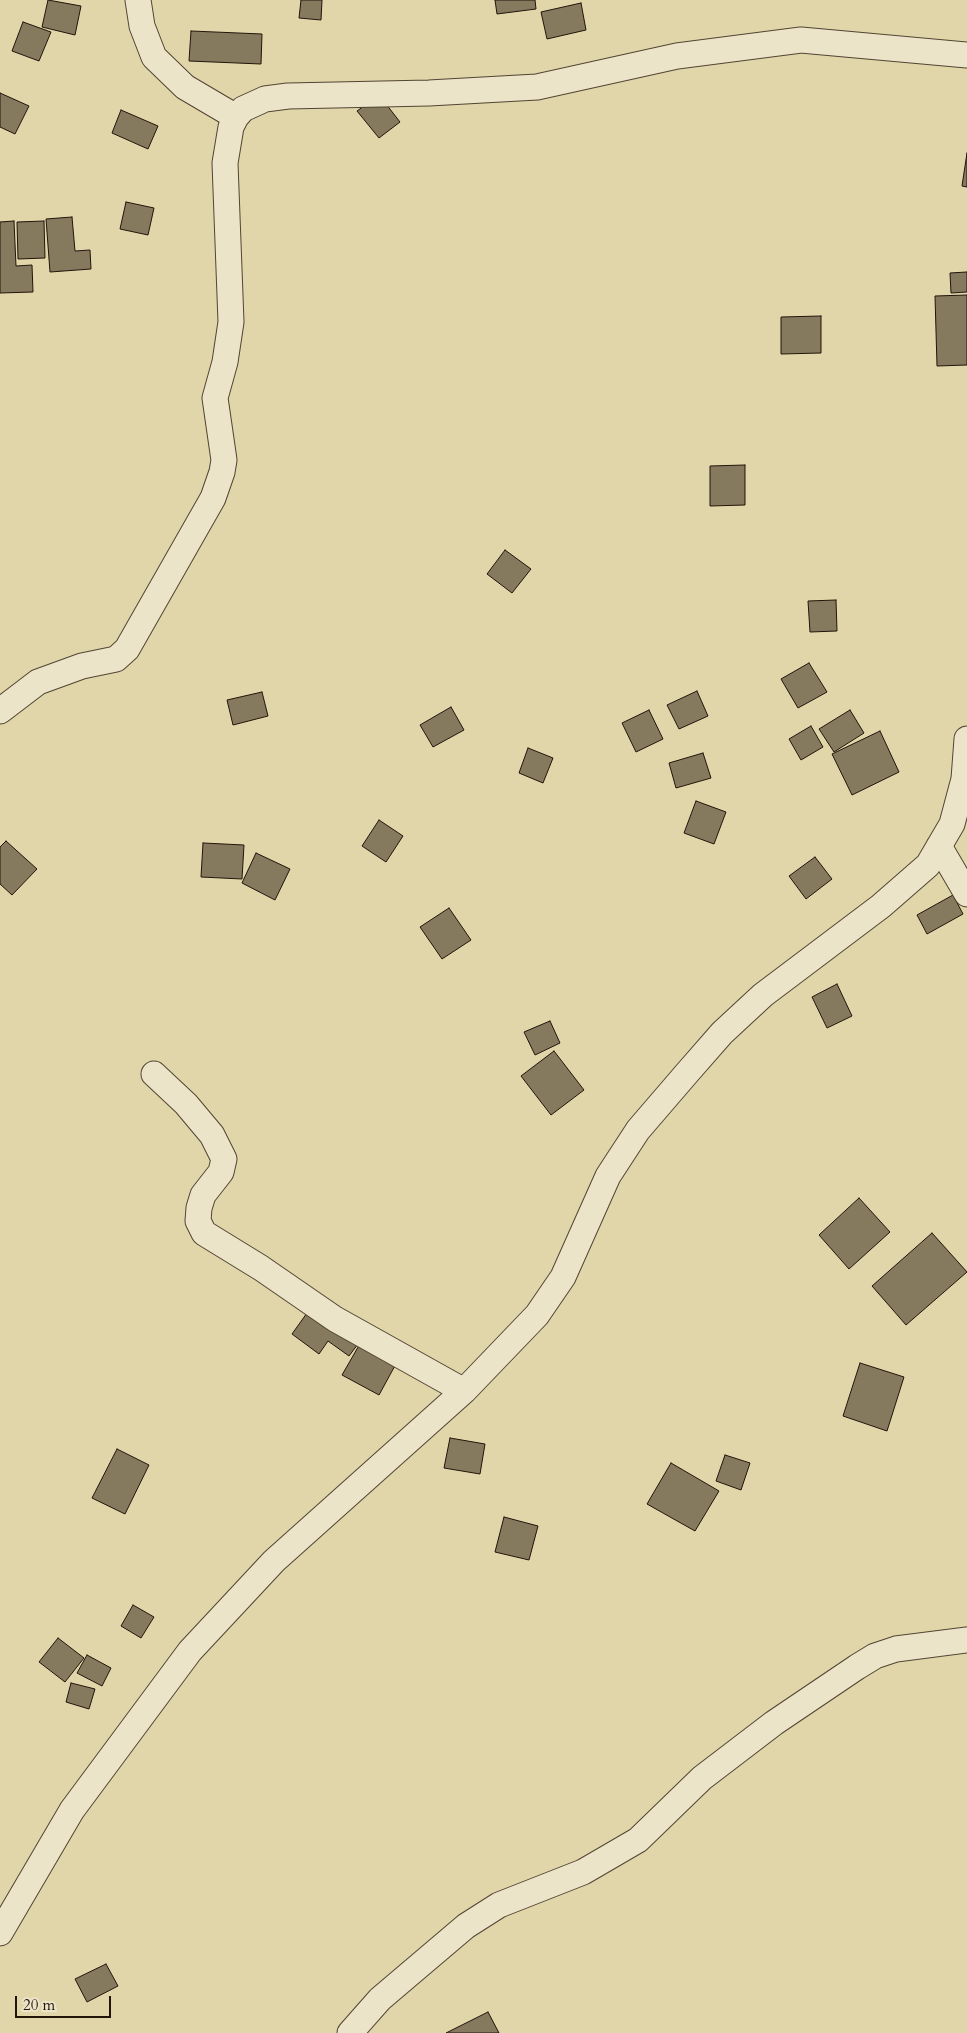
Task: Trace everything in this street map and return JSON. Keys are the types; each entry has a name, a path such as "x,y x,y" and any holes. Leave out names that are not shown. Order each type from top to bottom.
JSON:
{"street":[{"path":"138,0 142,26 154,57 185,87 236,117"},
{"path":"0,711 38,682 82,666 116,659 127,649 213,498 224,460 215,398 226,362 231,322 225,163 231,127 243,109 265,98 429,93 537,87 677,56 801,40 967,54"},
{"path":"0,1932 72,1810 190,1651 274,1561 464,1391 542,1307 563,1277 608,1176 638,1130 687,1073 722,1033 763,995 881,906 928,864 952,824 964,779 967,739"},
{"path":"939,846 967,894"},
{"path":"154,1074 186,1104 212,1135 224,1159 221,1172 204,1195 199,1208 198,1222 204,1233 261,1268 335,1320 464,1391"},
{"path":"350,2033 380,1999 466,1926 499,1905 583,1872 638,1840 702,1778 774,1723 863,1663 896,1649 967,1640"}],"building":[{"path":"48,0 81,6 75,35 42,27"},
{"path":"301,0 322,0 321,20 299,18"},
{"path":"495,0 535,0 536,9 497,14"},
{"path":"581,3 586,30 547,39 541,12"},
{"path":"23,22 51,32 39,61 12,51"},
{"path":"191,31 262,34 261,64 189,61"},
{"path":"0,93 29,106 15,134 0,127"},
{"path":"379,95 400,122 379,138 357,111"},
{"path":"121,110 158,126 148,149 112,133"},
{"path":"967,153 967,187 962,186"},
{"path":"126,202 154,208 148,235 120,229"},
{"path":"72,217 75,251 90,250 91,269 50,272 46,219"},
{"path":"14,221 16,266 32,265 33,292 0,293 0,222"},
{"path":"44,221 45,258 18,259 17,222"},
{"path":"967,272 967,292 951,293 950,273"},
{"path":"967,295 967,365 937,366 935,296"},
{"path":"821,316 821,353 781,354 781,317"},
{"path":"745,465 745,505 710,506 710,466"},
{"path":"505,550 531,569 512,593 487,574"},
{"path":"836,600 837,631 810,632 808,601"},
{"path":"809,663 827,692 798,708 781,679"},
{"path":"697,691 708,716 679,729 667,705"},
{"path":"262,692 268,716 233,725 227,700"},
{"path":"451,707 464,730 433,747 420,725"},
{"path":"649,710 663,739 636,752 622,723"},
{"path":"850,710 864,733 834,752 819,729"},
{"path":"811,726 823,747 801,760 789,739"},
{"path":"880,731 899,772 852,795 832,754"},
{"path":"528,748 553,758 543,783 519,773"},
{"path":"703,753 711,778 676,788 669,763"},
{"path":"696,801 726,812 714,844 684,833"},
{"path":"379,820 403,836 386,862 362,846"},
{"path":"6,841 37,869 12,895 0,884 0,847"},
{"path":"203,843 244,845 242,879 201,877"},
{"path":"256,853 290,869 275,900 242,883"},
{"path":"815,857 832,879 806,899 789,876"},
{"path":"953,895 963,914 927,934 917,915"},
{"path":"449,908 471,940 442,959 420,927"},
{"path":"837,984 852,1016 827,1028 812,997"},
{"path":"550,1021 560,1043 535,1055 524,1032"},
{"path":"554,1051 584,1090 551,1115 521,1076"},
{"path":"859,1198 890,1232 849,1269 819,1235"},
{"path":"932,1233 967,1272 906,1325 872,1286"},
{"path":"312,1306 361,1340 349,1356 328,1341 319,1354 292,1334"},
{"path":"361,1342 397,1362 379,1395 342,1375"},
{"path":"860,1363 904,1377 887,1431 843,1416"},
{"path":"450,1438 485,1444 480,1474 444,1468"},
{"path":"117,1449 149,1465 125,1514 92,1498"},
{"path":"725,1455 750,1463 741,1490 716,1481"},
{"path":"671,1463 719,1491 695,1531 647,1504"},
{"path":"504,1517 538,1526 529,1560 495,1552"},
{"path":"133,1605 154,1617 141,1638 121,1626"},
{"path":"58,1638 84,1658 65,1682 39,1662"},
{"path":"87,1655 111,1668 102,1686 77,1673"},
{"path":"71,1683 95,1689 89,1709 66,1702"},
{"path":"106,1964 118,1986 87,2002 75,1979"},
{"path":"488,2012 499,2033 446,2033"}]}
